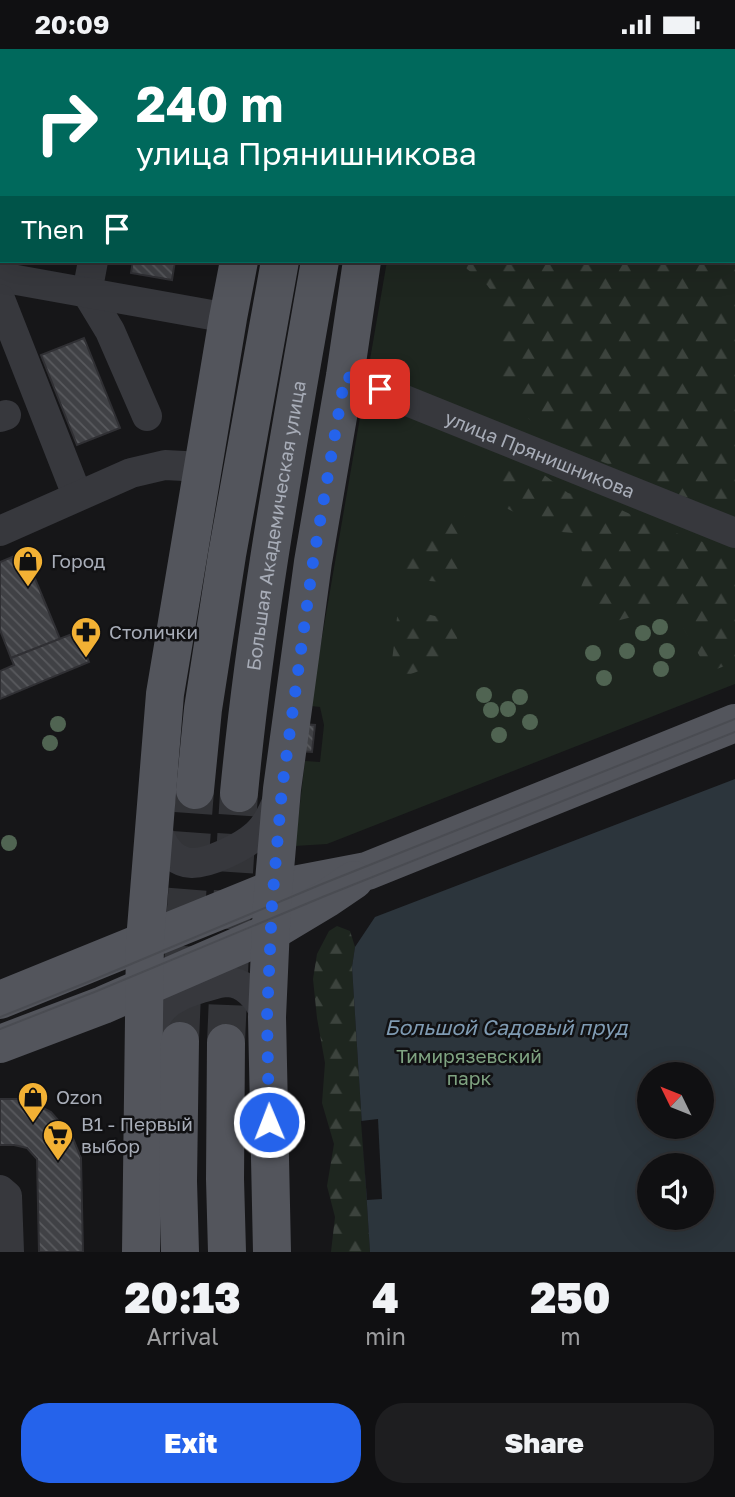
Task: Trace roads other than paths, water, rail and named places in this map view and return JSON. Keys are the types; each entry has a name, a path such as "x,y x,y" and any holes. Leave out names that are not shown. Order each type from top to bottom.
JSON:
{"main road":[{"path":"141,1252 145,941 167,684 239,263"},
{"name":"Большая Академическая улица","path":"195,790 203,709 225,568 280,263"},
{"name":"Большая Академическая улица","path":"239,793 267,562 320,263"},
{"path":"272,1252 267,1017 273,889 282,789 313,562 362,263"},
{"path":"0,1000 273,889 367,871 735,723"},
{"path":"0,1044 103,1005 271,932 367,871"},
{"path":"180,1041 180,1252"},
{"path":"226,1043 227,1252"}],"street":[{"path":"93,263 87,293 110,331 147,416"},
{"path":"0,277 228,318"},
{"path":"0,299 77,495"},
{"name":"улица Прянишникова","path":"345,376 735,533"},
{"path":"0,531 131,473 165,465 203,467"},
{"path":"154,821 161,842 171,854 181,861 192,863 209,860 257,835 268,820 282,789"},
{"path":"143,1050 161,1010 185,993 215,984 228,982 248,990 256,997 267,1017"},
{"path":"0,1190 7,1196 9,1252"}],"water":[{"name":"Большой Садовый пруд","path":"735,779 735,1252 370,1252 352,967 355,947 375,917"}],"tunnel":[{"path":"180,1041 185,922 195,790"},
{"path":"226,1043 239,793"}],"tram line":[{"path":"0,1017 322,884 735,719"},
{"path":"0,1029 735,732"}],"place":[{"name":"Город","path":"28,588"},
{"name":"Столички","path":"86,659"},
{"name":"Ozon","path":"33,1124"},
{"name":"В1 - Первый выбор","path":"58,1162"}],"park label":[{"name":"Тимирязевский парк","path":"469,1067"}]}
